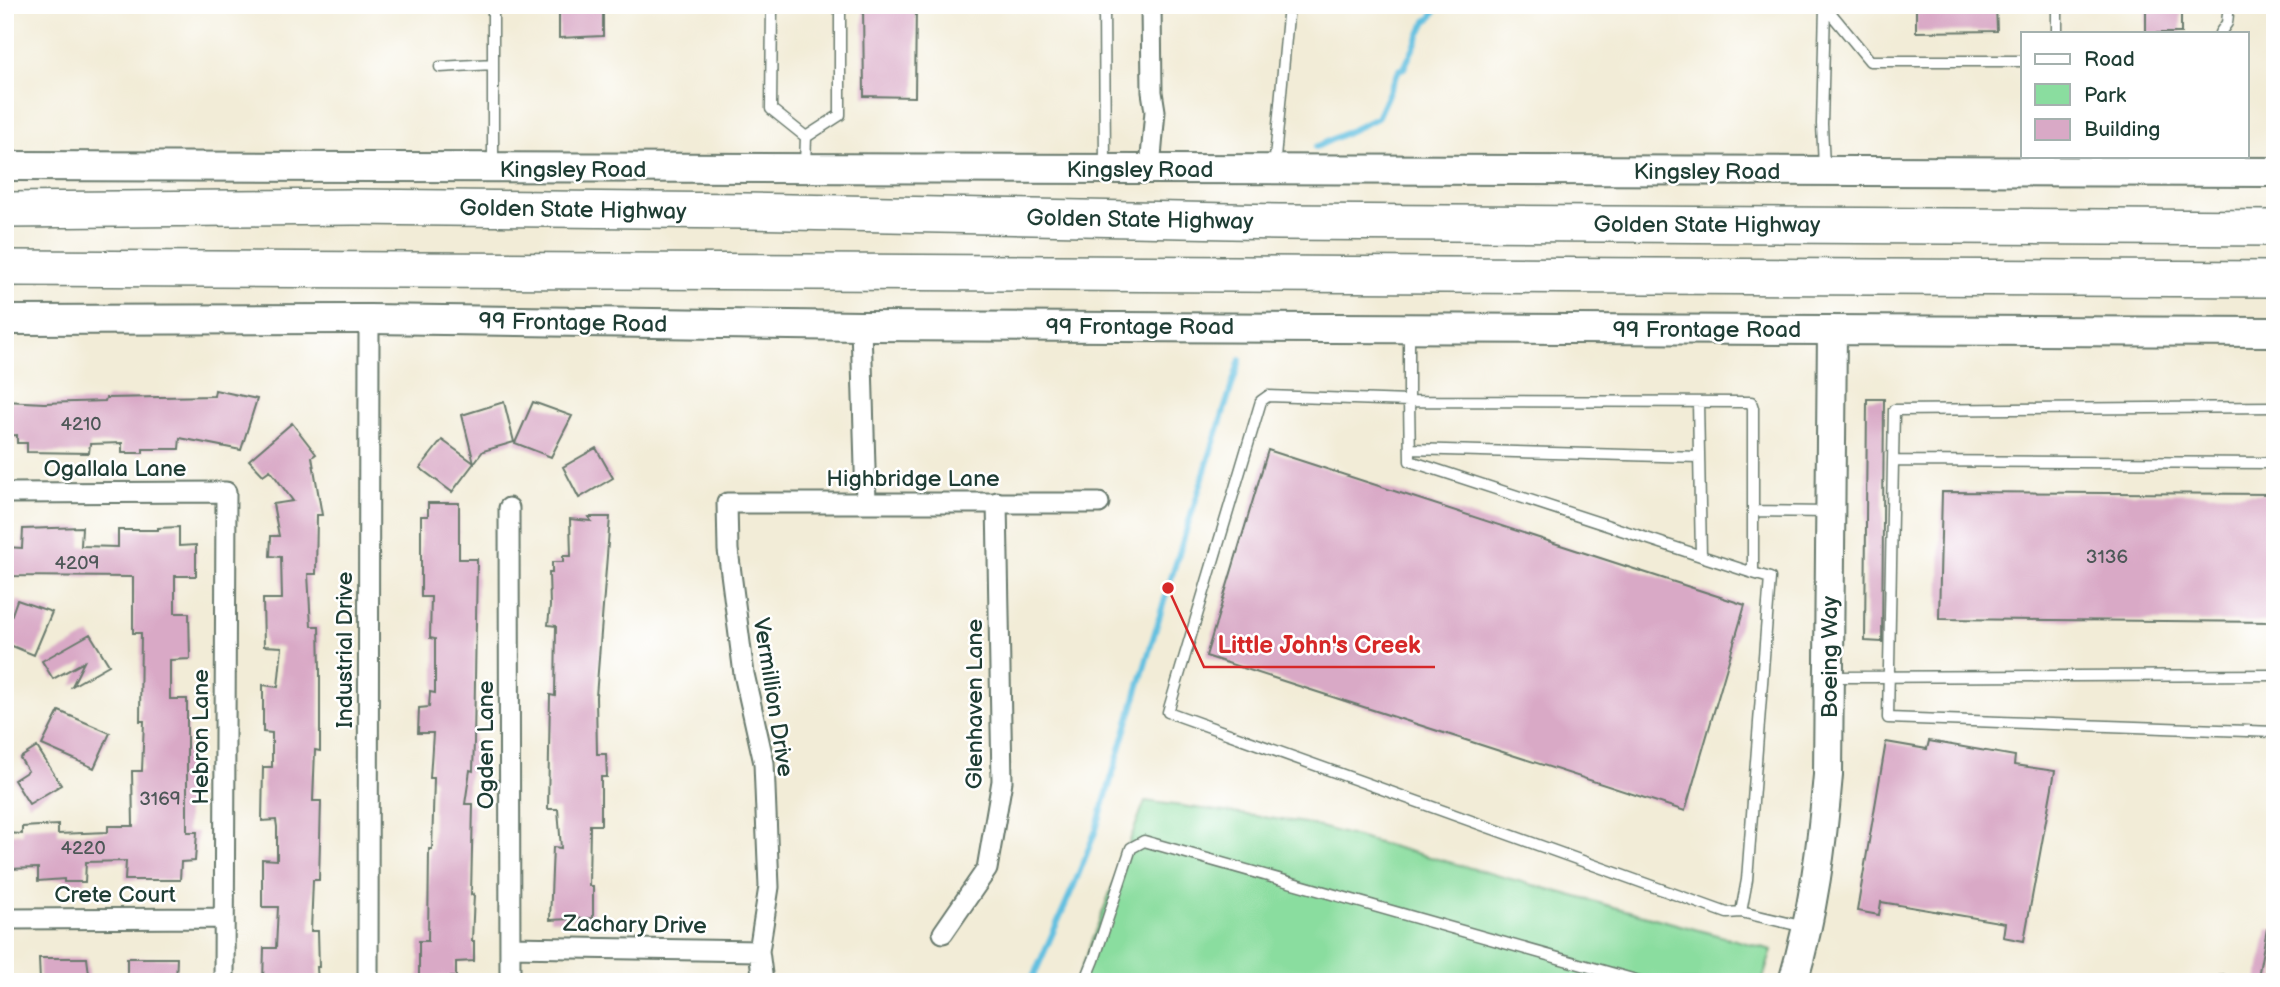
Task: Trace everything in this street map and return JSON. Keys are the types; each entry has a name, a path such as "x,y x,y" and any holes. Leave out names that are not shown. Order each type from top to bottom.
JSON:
{"highway":[{"name":"Golden State Highway","path":"5,210 368,207 746,211 1280,222 2275,228"},
{"path":"5,268 2275,279"}],"street":[{"path":"1150,169 1155,111 1152,92 1151,5"},
{"name":"Kingsley Road","path":"5,166 1825,171 2054,167 2275,172"},
{"name":"99 Frontage Road","path":"5,320 369,319 861,326 2275,332"},
{"name":"Industrial Drive","path":"368,982 369,319"},
{"path":"861,326 866,503"},
{"name":"Boeing Way","path":"1793,982 1815,891 1828,775 1832,330"},
{"name":"Ogallala Lane","path":"5,493 226,492"},
{"name":"Hebron Lane","path":"224,982 226,492"},
{"name":"Glenhaven Lane","path":"943,933 987,869 1002,781 997,502"},
{"name":"Highbridge Lane","path":"727,503 1099,503"},
{"name":"Vermillion Drive","path":"727,503 728,550 744,674 764,763 769,887 759,951 763,982"},
{"name":"Ogden Lane","path":"509,508 510,982"},
{"name":"Crete Court","path":"5,919 224,918"},
{"name":"Zachary Drive","path":"510,947 759,951"}],"lane":[{"path":"493,5 493,169"},
{"path":"772,5 771,109 806,137"},
{"path":"806,137 839,115 840,5"},
{"path":"1104,5 1105,169"},
{"path":"1274,170 1289,5"},
{"path":"2057,5 2057,32"},
{"path":"2221,32 2227,23 2229,5"},
{"path":"1825,6 1870,61 2021,61"},
{"path":"1825,6 1822,124 1825,171"},
{"path":"440,67 493,64"},
{"path":"804,169 806,137"},
{"path":"1409,327 1410,461 1770,578 1747,880 1741,912"},
{"path":"1753,573 1751,402 1409,401 1268,396 1261,401 1168,712 1727,914 1741,912 1806,928"},
{"path":"1698,402 1701,556"},
{"path":"2275,407 1894,410 1888,679 1888,718 2275,732"},
{"path":"1410,449 1699,457"},
{"path":"1893,461 2275,463"},
{"path":"1753,511 1830,512"},
{"path":"1828,677 1888,679 2275,675"},
{"path":"1085,982 1131,848 1144,841 1643,982"}],"green space":[{"path":"1145,801 1305,823 1772,950 1762,982 1076,982"}],"building":[{"path":"559,5 603,5 603,36 559,38"},
{"path":"863,5 916,5 915,97 864,96"},
{"path":"1916,5 1996,5 1997,31 1916,32"},
{"path":"2146,5 2181,5 2181,32 2146,32"},
{"path":"215,390 257,399 241,450 180,438 179,449 143,449 143,453 122,453 122,443 90,444 89,453 27,452 27,443 17,443 17,435 5,436 5,401 44,403 105,401 106,398 214,396"},
{"path":"1867,399 1884,399 1882,642 1865,641"},
{"path":"504,402 514,442 483,451 474,463 462,415"},
{"path":"533,402 572,416 551,457 515,443"},
{"path":"292,423 316,454 312,457 322,515 317,515 316,574 308,574 311,626 319,626 320,751 315,750 313,801 321,801 319,880 313,880 311,931 318,931 319,967 318,982 263,982 264,948 276,948 278,907 262,907 262,859 277,860 276,820 262,821 263,767 272,767 272,733 263,732 263,685 278,687 282,647 264,646 263,599 282,599 281,557 270,556 271,536 279,536 273,504 293,501 270,470 263,475 249,460"},
{"path":"442,440 474,463 452,492 420,468"},
{"path":"596,448 613,478 579,498 563,467"},
{"path":"1268,450 1745,605 1685,811 1206,656"},
{"path":"1942,492 2275,494 2275,622 1939,619"},
{"path":"428,503 459,503 459,559 477,559 473,771 470,770 465,804 473,804 471,895 474,894 474,961 456,962 456,977 419,977 419,941 428,941 429,849 432,849 434,778 430,778 433,733 418,733 419,708 429,707 430,692 435,693 435,639 430,638 431,597 421,597 421,516 428,516"},
{"path":"589,517 610,517 596,697 597,754 606,754 607,777 601,777 601,825 590,825 589,886 593,886 593,918 550,920 553,847 561,848 558,809 548,809 550,695 555,696 556,626 548,625 549,573 552,573 552,562 563,562 563,556 571,556 570,519 591,521"},
{"path":"82,527 81,546 118,547 118,530 179,527 179,546 196,545 196,576 175,576 175,613 189,613 190,659 170,660 170,699 187,699 187,832 197,832 195,861 181,862 180,880 125,880 126,861 86,862 85,882 64,882 64,879 38,881 38,868 5,869 5,833 22,834 22,827 58,825 58,834 108,832 108,826 133,826 132,771 142,771 144,721 140,721 141,633 133,633 133,577 7,576 6,547 22,548 23,529"},
{"path":"17,600 52,612 34,655 5,643 5,634"},
{"path":"90,634 109,665 72,686 84,662 53,679 42,661"},
{"path":"59,711 110,733 94,768 42,745"},
{"path":"1929,741 2015,756 2014,765 2055,771 2024,941 2003,937 2005,923 1881,902 1879,915 1857,911 1886,742 1927,749"},
{"path":"37,747 61,785 29,804 14,780 28,771 20,758"},
{"path":"2267,929 2275,930 2275,982 2257,982"},
{"path":"39,958 87,958 90,982 40,982"},
{"path":"127,958 177,958 176,982 127,982"}],"waterway":[{"path":"1316,147 1377,118 1399,70 1404,68 1426,21 1431,18 1438,5"},
{"path":"1031,982 1096,830 1240,360"}],"place":[{"name":"Little John's Creek","path":"1168,588"}]}
